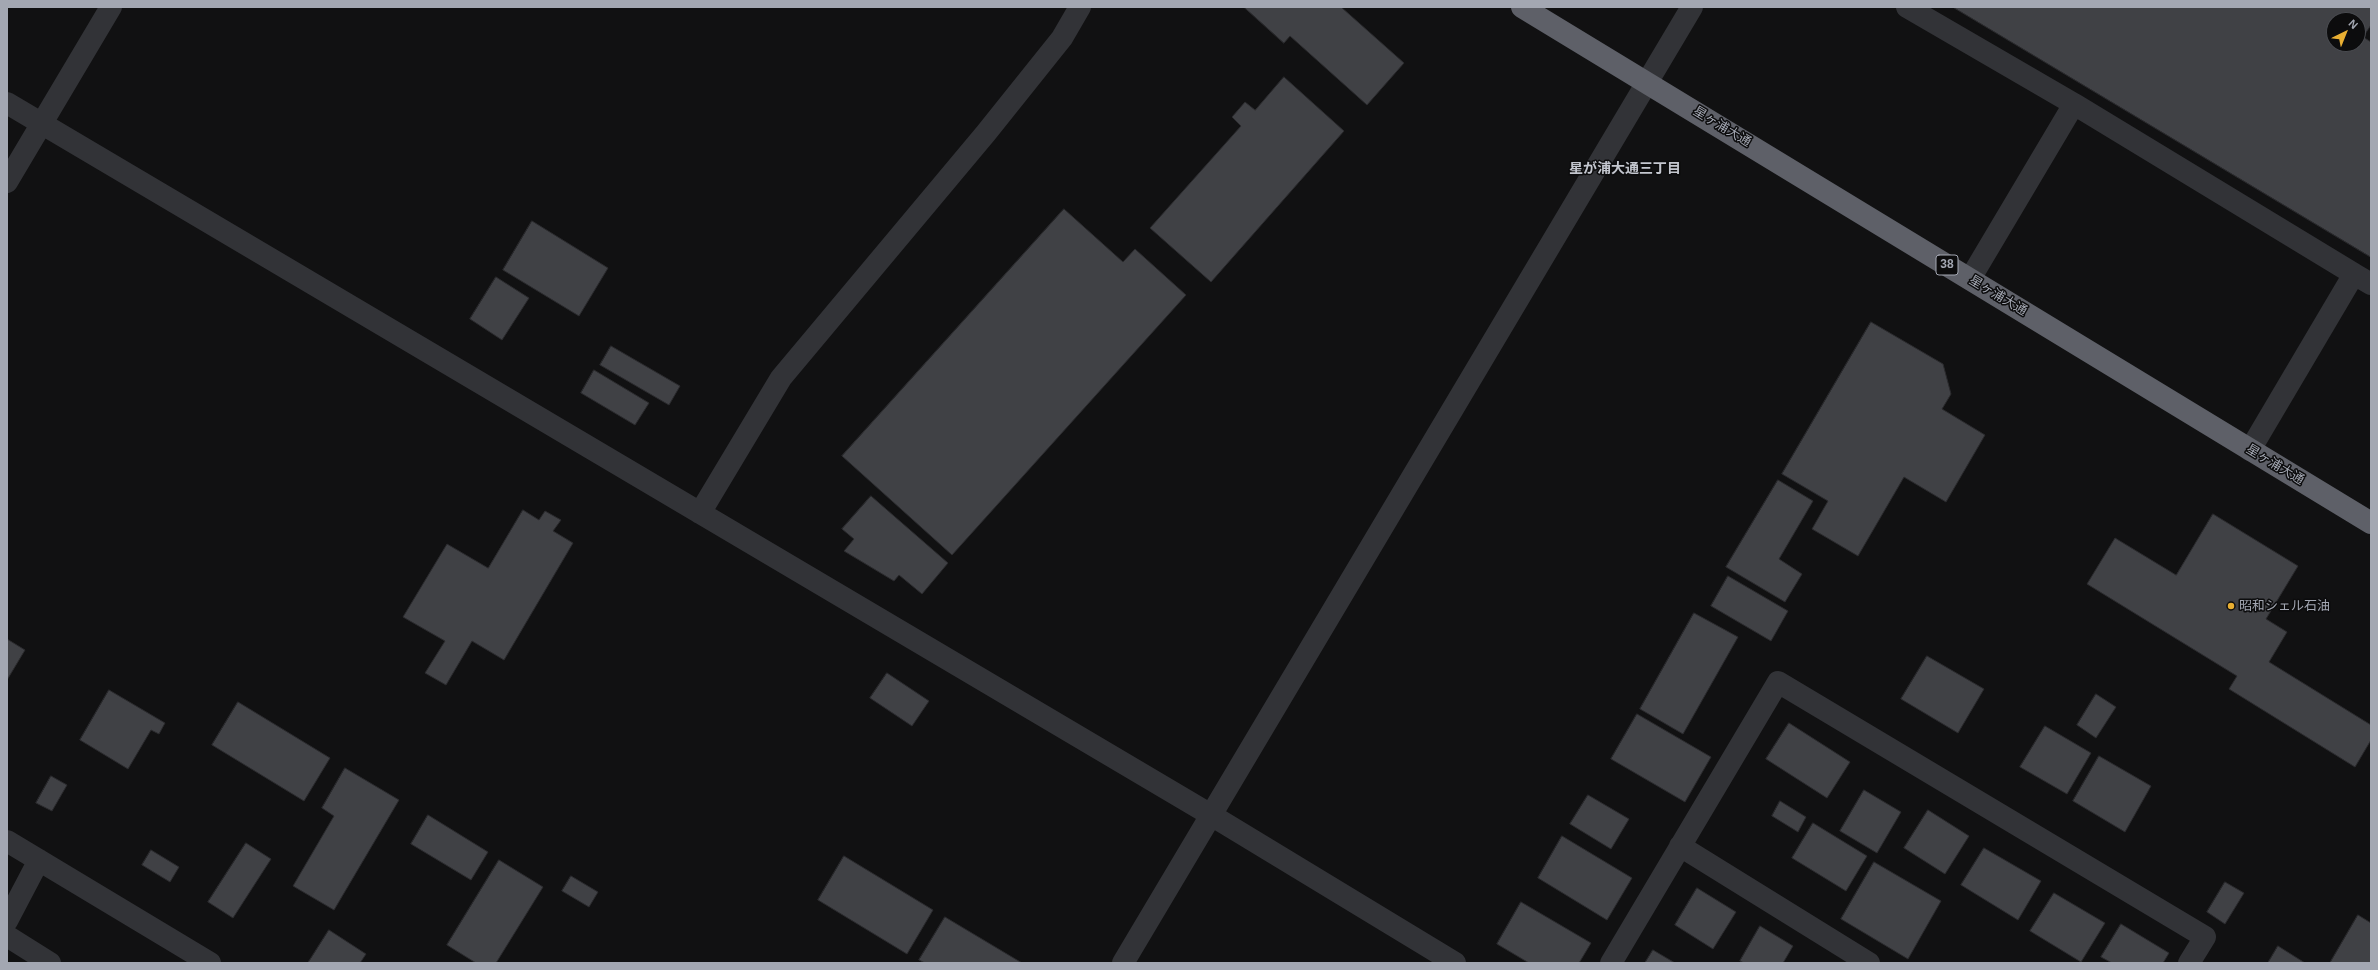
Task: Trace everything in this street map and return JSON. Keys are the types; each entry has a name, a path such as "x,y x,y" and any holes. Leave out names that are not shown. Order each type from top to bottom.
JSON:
{"highway":[{"name":"星ヶ浦大通","path":"1522,7 2371,524"}],"street":[{"path":"7,182 111,7"},
{"path":"700,513 781,378 991,127 1062,38 1080,7"},
{"path":"1123,963 1692,7"},
{"path":"1907,7 2074,104 2363,279 2250,450"},
{"path":"7,103 1211,815 1455,963"},
{"path":"1970,279 2074,104"},
{"path":"1611,963 1778,682 2205,937 2189,963"},
{"path":"7,841 210,963"},
{"path":"1680,846 1869,963"},
{"path":"7,921 39,860"},
{"path":"7,936 50,963"}],"building":[{"path":"1244,7 1341,7 1404,63 1367,105 1290,36 1284,43"},
{"path":"1953,7 2371,7 2371,25 2366,32 2366,12 2326,12 2326,52 2366,52 2366,39 2371,42 2371,257"},
{"path":"1284,77 1344,131 1211,282 1150,228 1241,126 1232,117 1245,102 1255,110"},
{"path":"1064,209 1123,262 1135,249 1186,295 952,555 842,456"},
{"path":"532,221 608,268 579,316 503,270"},
{"path":"496,277 529,298 502,340 470,319"},
{"path":"1871,322 1943,364 1951,394 1942,409 1985,435 1946,502 1904,477 1858,556 1812,529 1828,501 1782,474"},
{"path":"611,346 680,386 669,405 600,365"},
{"path":"594,370 649,403 635,425 581,393"},
{"path":"1778,480 1813,501 1779,559 1802,574 1785,602 1726,567"},
{"path":"871,496 948,563 922,594 899,575 894,581 844,551 854,539 842,529"},
{"path":"523,510 539,520 545,511 561,520 553,531 573,543 504,660 472,641 446,685 425,673 445,641 403,617 447,544 488,568"},
{"path":"2213,514 2298,566 2266,619 2287,632 2269,662 2371,725 2371,740 2355,767 2229,689 2237,676 2087,584 2115,538 2176,575"},
{"path":"1728,576 1788,611 1771,641 1711,606"},
{"path":"1694,613 1738,637 1683,734 1640,709"},
{"path":"7,639 25,650 7,680"},
{"path":"1927,656 1984,689 1958,733 1901,699"},
{"path":"887,673 929,701 912,726 870,698"},
{"path":"109,690 165,723 159,734 151,730 128,769 80,740"},
{"path":"2096,694 2116,707 2096,738 2077,725"},
{"path":"238,702 330,758 304,801 212,745"},
{"path":"1637,714 1711,757 1685,802 1611,759"},
{"path":"1789,723 1850,762 1827,798 1766,759"},
{"path":"2045,726 2091,753 2067,794 2020,767"},
{"path":"2099,756 2151,786 2125,832 2073,801"},
{"path":"345,768 399,800 334,910 293,886 334,816 322,808"},
{"path":"51,776 67,785 52,811 36,803"},
{"path":"1864,790 1901,812 1877,853 1840,831"},
{"path":"1588,795 1629,819 1611,849 1570,824"},
{"path":"1780,801 1806,817 1798,832 1772,816"},
{"path":"1928,810 1969,836 1945,874 1904,848"},
{"path":"428,815 488,852 471,880 411,844"},
{"path":"1813,823 1867,856 1846,891 1792,858"},
{"path":"1562,836 1632,878 1607,920 1538,878"},
{"path":"246,843 271,859 233,918 208,902"},
{"path":"1984,848 2041,881 2018,920 1961,885"},
{"path":"151,850 179,867 170,882 142,865"},
{"path":"844,856 933,910 907,954 818,900"},
{"path":"499,860 543,887 496,963 476,963 447,945"},
{"path":"1874,862 1941,901 1908,959 1841,919"},
{"path":"571,876 598,892 589,907 562,891"},
{"path":"2225,882 2244,893 2225,924 2207,912"},
{"path":"1697,888 1736,912 1713,949 1675,925"},
{"path":"2054,893 2105,923 2081,962 2030,931"},
{"path":"1521,902 1591,943 1579,963 1529,963 1497,944"},
{"path":"2358,915 2371,923 2371,963 2330,963"},
{"path":"945,917 1022,963 925,963 919,960"},
{"path":"2121,924 2169,953 2163,963 2112,963 2101,957"},
{"path":"1760,926 1793,946 1783,963 1744,963 1740,961"},
{"path":"329,930 366,954 360,963 308,963"},
{"path":"2278,946 2305,963 2268,963"},
{"path":"1653,950 1675,963 1645,963"}],"place":[{"name":"昭和シェル石油","path":"2231,606"}],"district":[{"name":"星が浦大通三丁目","path":"1625,169"}]}
